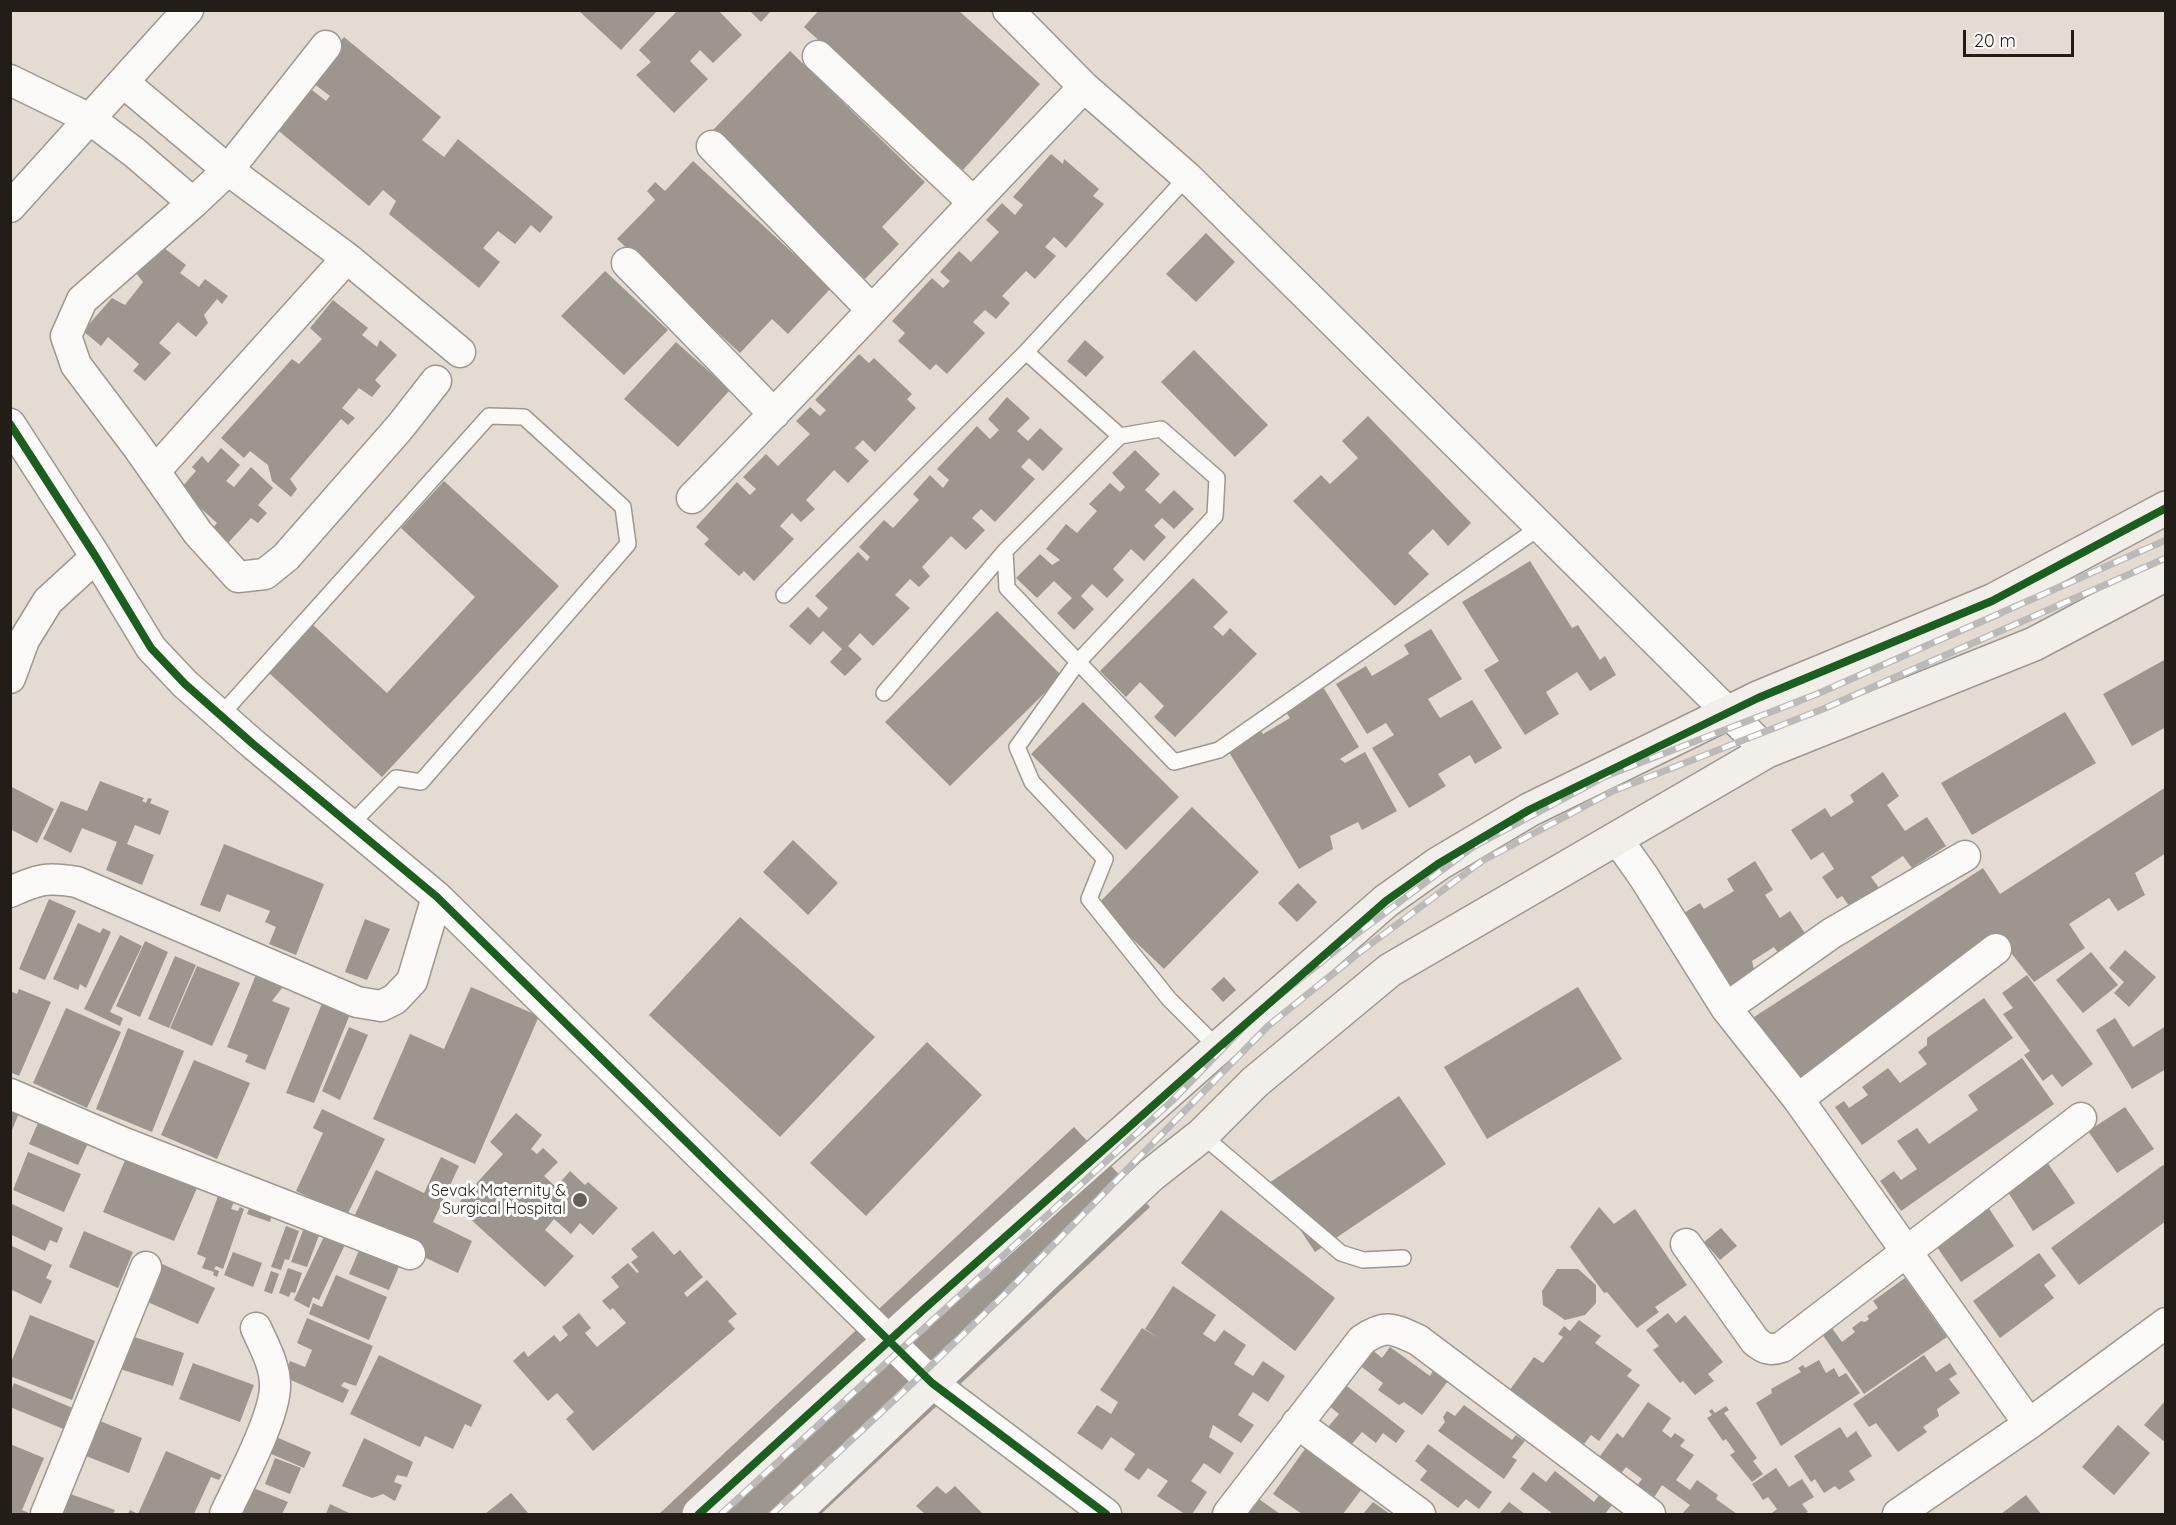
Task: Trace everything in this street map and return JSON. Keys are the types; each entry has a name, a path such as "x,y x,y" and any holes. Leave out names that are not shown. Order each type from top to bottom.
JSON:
{"street":[{"path":"10,207 188,10"},
{"path":"1008,10 1084,87 1187,177 1767,751"},
{"path":"326,46 228,170 194,203 82,300 66,336 76,365 198,533 238,577 265,574 294,549 400,427 436,381"},
{"path":"818,56 973,202"},
{"path":"10,80 90,119 135,153 194,203"},
{"path":"123,82 228,170 347,258 460,352"},
{"path":"692,498 1084,87"},
{"path":"712,146 872,310"},
{"path":"155,471 347,258"},
{"path":"627,262 774,414"},
{"path":"10,424 96,557 151,648 185,684 220,716 438,897 932,1383 1106,1514"},
{"path":"699,1515 889,1341 1218,1048 1386,901 1438,864 1529,810 1758,698 1992,601 2166,508"},
{"path":"10,678 24,640 48,601 96,557"},
{"path":"793,1515 1151,1175 1202,1135 1255,1082 1390,970 1767,751 2034,644 2166,574"},
{"path":"1617,839 1644,877 1726,1008 1798,1099 2029,1424"},
{"path":"1726,1008 1832,933 1965,856"},
{"path":"10,892 36,880 55,879 77,882 357,1002 381,1006 395,999 412,981 438,897"},
{"path":"1798,1099 1996,949"},
{"path":"10,1094 124,1143 410,1254"},
{"path":"1686,1244 1755,1341 1764,1348 1782,1347 2081,1118"},
{"path":"46,1515 146,1267"},
{"path":"225,1515 268,1417 276,1386 272,1364 255,1328"},
{"path":"1898,1515 2163,1328"},
{"path":"1228,1515 1362,1340 1375,1331 1394,1329 1418,1340 1650,1515"},
{"path":"1297,1423 1420,1515"}],"lane":[{"path":"784,595 1026,352 1187,177"},
{"path":"1026,352 1120,436"},
{"path":"220,716 489,416 525,417 623,507 628,544 422,782 396,778 350,825"},
{"path":"884,693 1005,551 1120,436 1161,429 1217,478 1215,516 1078,662 1017,747 1032,783 1105,859 1089,899 1169,999 1218,1048"},
{"path":"1005,551 1007,588 1174,762 1218,750 1540,527"},
{"path":"1202,1135 1341,1253 1363,1260 1403,1258"}],"building":[{"path":"578,10 658,10 621,50"},
{"path":"678,10 718,10 742,35 713,63 700,50 690,61 708,79 674,113 636,75 651,62 639,50"},
{"path":"749,10 772,10 761,22"},
{"path":"819,10 958,10 1040,84 963,170 804,27"},
{"path":"344,37 441,117 422,140 444,157 458,139 553,217 540,233 531,225 515,244 498,231 483,248 500,262 479,288 389,214 396,201 383,190 369,206 274,127 307,86 326,101 330,96 309,80"},
{"path":"790,51 925,182 882,227 899,244 865,279 712,131"},
{"path":"1051,154 1063,164 1064,159 1099,189 1093,196 1104,204 1066,248 1054,237 1045,247 1056,256 1035,279 1026,271 1002,296 1010,303 996,319 985,310 973,322 985,333 947,374 936,364 930,370 898,341 905,333 892,321 932,278 943,288 950,281 940,272 959,251 971,262 999,232 986,220 1002,203 1015,215 1023,205 1013,197"},
{"path":"693,161 831,288 788,334 772,319 740,353 617,239 655,200 647,191 655,182 665,191"},
{"path":"1206,233 1235,262 1196,302 1166,274"},
{"path":"155,241 186,265 180,273 199,287 205,279 228,296 222,304 217,299 204,315 208,323 196,337 178,322 159,343 171,353 145,381 133,371 139,364 108,337 101,346 83,331 112,298 125,305 143,282 133,269"},
{"path":"605,271 668,330 624,375 561,316"},
{"path":"333,300 368,328 362,335 377,347 380,340 397,355 375,380 381,386 372,397 359,388 342,408 355,418 348,425 341,419 290,479 297,489 291,497 272,481 268,465 250,451 244,458 221,438 292,359 299,364 322,339 310,328"},
{"path":"1085,340 1104,357 1086,377 1067,361"},
{"path":"676,342 730,390 678,447 624,399"},
{"path":"1194,350 1268,425 1235,457 1161,382"},
{"path":"859,354 869,363 874,358 912,394 907,399 916,408 875,452 863,440 855,448 869,461 848,483 834,470 806,500 815,509 801,522 792,513 780,526 794,539 754,581 744,571 739,576 704,544 709,539 696,527 737,482 750,495 756,489 743,477 766,454 778,466 810,434 796,421 810,407 820,416 826,410 815,400"},
{"path":"1007,397 1030,418 1017,431 1028,441 1040,428 1063,449 1043,471 1029,458 1021,467 1035,479 995,522 981,509 972,518 985,530 966,550 951,536 922,567 930,576 919,587 910,579 895,595 910,608 873,646 860,633 848,646 862,659 845,676 830,662 842,649 823,631 810,645 789,626 808,607 819,618 828,608 815,596 858,552 867,561 870,557 859,547 884,520 893,528 919,500 913,494 930,475 943,488 949,480 937,469 977,426 990,439 999,430 988,419"},
{"path":"1368,416 1471,523 1448,546 1433,529 1408,553 1429,574 1395,606 1293,501 1321,475 1330,484 1358,458 1342,441"},
{"path":"221,448 240,465 226,481 234,487 251,467 273,488 258,505 267,513 258,523 251,518 228,543 212,529 217,523 197,505 193,511 175,495 196,471 192,467 202,456 208,463"},
{"path":"1135,450 1160,474 1145,490 1160,504 1174,490 1194,509 1174,529 1162,518 1154,526 1166,537 1144,561 1131,549 1113,569 1124,580 1107,598 1092,584 1081,596 1094,609 1074,630 1057,613 1072,598 1054,581 1037,598 1016,578 1040,554 1052,565 1060,560 1046,549 1066,524 1077,533 1097,511 1089,504 1110,483 1120,492 1125,487 1112,473"},
{"path":"444,481 559,586 382,777 268,672 312,624 387,693 475,597 401,528"},
{"path":"1530,561 1572,628 1578,625 1600,660 1605,656 1616,675 1590,691 1577,672 1546,692 1559,714 1525,735 1484,670 1499,661 1462,602"},
{"path":"1193,578 1228,612 1213,627 1223,636 1230,628 1257,654 1175,737 1154,717 1164,706 1140,682 1126,697 1100,671"},
{"path":"997,611 1062,676 950,786 885,722"},
{"path":"1431,629 1462,679 1428,699 1440,718 1472,700 1502,748 1475,764 1470,755 1438,774 1446,786 1409,808 1372,748 1394,735 1386,723 1367,734 1336,684 1366,666 1372,676 1409,654 1404,645"},
{"path":"2166,659 2166,727 2132,746 2103,694"},
{"path":"1322,685 1359,747 1340,759 1345,763 1365,752 1397,811 1362,830 1358,822 1330,836 1333,849 1299,869 1226,747 1259,728 1263,734 1290,718 1284,709"},
{"path":"1083,702 1179,797 1126,850 1031,754"},
{"path":"2065,712 2096,763 1972,835 1941,783"},
{"path":"1883,772 1899,796 1887,805 1905,831 1927,817 1946,846 1912,868 1903,856 1871,877 1879,888 1850,907 1842,896 1837,899 1822,877 1834,869 1823,852 1811,860 1791,830 1825,808 1831,817 1854,802 1850,795"},
{"path":"100,781 144,798 142,801 146,803 148,798 152,799 150,803 169,811 160,835 135,825 127,844 154,855 142,885 106,870 117,842 82,828 71,853 43,839 61,801 87,811"},
{"path":"10,786 54,809 37,843 10,829"},
{"path":"2166,787 2166,853 2135,873 2145,895 2118,911 2109,898 2069,924 2085,948 2034,982 1997,935 1798,1085 1748,1021 1983,868 2000,894"},
{"path":"1192,807 1259,872 1164,969 1097,905"},
{"path":"793,840 838,883 808,915 763,872"},
{"path":"224,844 324,884 296,955 269,944 276,927 265,922 270,911 227,894 220,912 200,905"},
{"path":"1755,861 1773,890 1765,895 1780,918 1790,911 1809,939 1781,957 1774,947 1752,961 1755,974 1732,989 1684,913 1700,903 1704,909 1734,891 1727,879"},
{"path":"1298,883 1317,902 1297,922 1278,903"},
{"path":"49,899 76,911 45,980 19,969"},
{"path":"740,917 875,1037 780,1137 649,1015"},
{"path":"365,919 390,929 367,980 345,972"},
{"path":"78,923 100,933 103,928 111,932 86,988 80,984 78,990 53,979"},
{"path":"120,935 142,946 110,1012 123,1018 120,1026 84,1009"},
{"path":"145,941 168,952 140,1017 116,1006"},
{"path":"2125,950 2156,977 2129,1007 2114,993 2124,982 2109,968"},
{"path":"2091,952 2118,985 2083,1013 2056,980"},
{"path":"175,956 196,965 169,1028 148,1019"},
{"path":"197,966 240,983 212,1046 170,1028"},
{"path":"257,972 285,984 272,1001 290,1008 265,1070 245,1062 248,1055 227,1047"},
{"path":"2027,975 2093,1064 2062,1087 2052,1074 2043,1081 2024,1055 2030,1051 2003,1014 2013,1008 2002,993"},
{"path":"1224,977 1236,990 1223,1002 1211,989"},
{"path":"471,987 539,1016 475,1164 373,1119 410,1034 444,1049"},
{"path":"1578,987 1622,1059 1487,1139 1444,1067"},
{"path":"19,989 51,1002 19,1076 10,1072 10,991 17,994"},
{"path":"325,996 353,1007 314,1103 286,1093"},
{"path":"1984,998 2013,1038 1862,1145 1835,1107 1844,1101 1849,1108 1868,1095 1862,1087 1888,1068 1900,1083 1927,1064 1918,1052 1927,1045 1927,1038"},
{"path":"66,1008 121,1032 87,1108 33,1083"},
{"path":"2115,1018 2133,1047 2166,1026 2166,1069 2132,1089 2096,1030"},
{"path":"349,1027 368,1035 340,1100 322,1091"},
{"path":"128,1028 184,1051 152,1132 96,1109"},
{"path":"927,1042 982,1095 866,1216 810,1163"},
{"path":"2022,1058 2054,1104 1901,1211 1880,1181 1894,1171 1901,1180 1917,1169 1897,1141 1917,1128 1929,1144 1978,1110 1968,1095"},
{"path":"194,1060 250,1083 217,1159 161,1135"},
{"path":"1399,1096 1446,1164 1315,1252 1269,1183"},
{"path":"10,1105 21,1108 10,1135"},
{"path":"2125,1107 2154,1149 2117,1173 2088,1131"},
{"path":"322,1109 385,1139 347,1215 296,1191 323,1133 313,1128"},
{"path":"516,1113 542,1135 531,1149 537,1154 543,1148 558,1162 544,1176 556,1187 570,1171 585,1185 588,1182 618,1208 593,1235 580,1223 571,1234 554,1219 545,1230 574,1256 545,1287 456,1206 503,1154 490,1142"},
{"path":"40,1118 90,1139 78,1165 29,1144"},
{"path":"1074,1127 1150,1207 821,1514 659,1514"},
{"path":"28,1152 81,1174 64,1212 13,1190"},
{"path":"441,1157 459,1166 433,1222 472,1241 458,1273 351,1223 376,1170 424,1193"},
{"path":"126,1158 197,1188 174,1241 103,1212"},
{"path":"2047,1162 2075,1203 2033,1231 2006,1189"},
{"path":"2163,1165 2166,1168 2166,1221 2079,1285 2051,1248"},
{"path":"218,1196 234,1202 231,1209 238,1211 240,1207 244,1209 223,1269 216,1266 214,1269 219,1271 217,1277 213,1275 214,1272 202,1268 206,1258 197,1254"},
{"path":"253,1198 275,1206 270,1222 247,1214"},
{"path":"10,1203 63,1228 57,1243 50,1240 45,1251 10,1234"},
{"path":"1986,1204 2014,1246 1961,1282 1933,1241"},
{"path":"1599,1207 1614,1224 1635,1209 1687,1285 1655,1307 1659,1312 1637,1328 1607,1292 1604,1293 1570,1247"},
{"path":"1221,1210 1335,1298 1295,1351 1181,1263"},
{"path":"307,1220 323,1225 307,1267 291,1262"},
{"path":"286,1226 299,1231 289,1260 285,1259 281,1270 271,1267"},
{"path":"329,1226 349,1236 319,1300 313,1297 309,1308 294,1300"},
{"path":"1721,1228 1737,1246 1720,1260 1704,1242"},
{"path":"84,1231 133,1252 118,1288 69,1267"},
{"path":"653,1231 674,1255 680,1250 703,1277 684,1293 687,1297 707,1280 737,1314 728,1321 735,1329 593,1451 566,1419 574,1412 557,1393 548,1401 513,1361 524,1351 528,1357 554,1335 560,1342 568,1335 562,1327 579,1313 591,1328 585,1333 597,1347 626,1323 613,1308 610,1310 602,1301 619,1287 611,1277 628,1263 637,1273 639,1272 631,1262 638,1257 631,1249"},
{"path":"363,1241 403,1257 389,1290 349,1274"},
{"path":"10,1245 52,1265 46,1278 52,1281 41,1304 10,1289"},
{"path":"233,1252 262,1263 253,1287 224,1275"},
{"path":"2039,1253 2056,1276 2044,1285 2054,1298 2000,1338 1973,1301"},
{"path":"160,1263 215,1288 198,1324 143,1300"},
{"path":"288,1268 302,1273 295,1293 291,1292 289,1297 279,1293"},
{"path":"1557,1269 1578,1269 1596,1285 1596,1303 1585,1315 1565,1320 1543,1305 1542,1291"},
{"path":"271,1271 279,1274 272,1294 264,1291"},
{"path":"336,1275 387,1297 369,1340 309,1314 313,1303 322,1307"},
{"path":"1905,1278 1947,1337 1864,1394 1822,1334 1832,1328 1842,1342 1855,1332 1852,1328 1861,1321 1865,1322 1869,1319 1867,1316 1878,1308 1873,1301"},
{"path":"1173,1286 1216,1315 1203,1334 1215,1342 1224,1330 1246,1345 1234,1364 1253,1376 1263,1361 1285,1376 1268,1402 1253,1392 1238,1415 1254,1425 1241,1443 1213,1425 1209,1437 1234,1453 1220,1474 1204,1463 1191,1481 1207,1492 1192,1514 1185,1514 1157,1496 1168,1481 1148,1468 1139,1480 1124,1470 1135,1454 1111,1437 1102,1450 1077,1433 1097,1405 1111,1414 1118,1402 1100,1390 1142,1328 1159,1338 1145,1329"},
{"path":"1668,1313 1676,1323 1685,1315 1723,1362 1708,1374 1714,1381 1695,1395 1683,1381 1680,1383 1653,1350 1659,1346 1646,1330"},
{"path":"30,1315 95,1341 72,1400 10,1376 10,1365"},
{"path":"307,1318 373,1346 356,1386 344,1382 341,1386 349,1390 343,1403 284,1377 290,1361 305,1367 312,1350 297,1343"},
{"path":"1579,1320 1601,1336 1595,1343 1632,1370 1627,1376 1640,1385 1599,1441 1591,1435 1584,1444 1509,1391 1534,1357 1543,1363 1563,1337 1558,1334 1564,1326 1570,1331"},
{"path":"128,1335 184,1353 173,1386 117,1368"},
{"path":"1390,1347 1430,1376 1433,1371 1448,1381 1422,1415 1404,1402 1399,1405 1378,1390 1383,1383 1359,1365 1371,1349 1382,1358"},
{"path":"379,1355 482,1405 471,1427 465,1424 453,1449 425,1436 420,1447 350,1414"},
{"path":"1924,1355 1936,1372 1950,1363 1957,1374 1949,1379 1960,1393 1937,1409 1939,1416 1923,1427 1927,1432 1898,1452 1876,1423 1869,1427 1853,1404"},
{"path":"1819,1360 1826,1373 1834,1368 1839,1377 1846,1373 1860,1393 1781,1446 1756,1403 1772,1393 1771,1389 1801,1372 1798,1368 1803,1365 1805,1368"},
{"path":"193,1363 254,1385 240,1422 179,1399"},
{"path":"1339,1380 1405,1431 1396,1443 1383,1433 1376,1443 1362,1432 1351,1445 1328,1427 1339,1414 1323,1401"},
{"path":"14,1383 75,1409 66,1430 10,1407 10,1392"},
{"path":"2166,1400 2166,1443 2144,1425"},
{"path":"1648,1402 1671,1418 1662,1431 1671,1438 1675,1433 1685,1440 1680,1446 1694,1455 1676,1480 1690,1490 1697,1480 1718,1495 1716,1499 1737,1514 1682,1514 1690,1505 1662,1485 1653,1499 1636,1487 1642,1479 1626,1467 1619,1476 1597,1460 1617,1433 1623,1438"},
{"path":"1464,1405 1512,1440 1516,1435 1525,1441 1512,1457 1517,1460 1504,1479 1438,1431 1445,1422 1443,1417 1447,1411 1455,1416"},
{"path":"1726,1406 1729,1410 1724,1413 1757,1458 1753,1461 1763,1474 1752,1482 1730,1455 1735,1452 1726,1439 1723,1441 1707,1418 1712,1415 1709,1411 1712,1409 1715,1413"},
{"path":"95,1419 142,1438 129,1473 81,1454"},
{"path":"2118,1425 2150,1453 2114,1495 2082,1467"},
{"path":"1840,1427 1847,1438 1856,1431 1872,1456 1849,1471 1855,1480 1839,1490 1835,1486 1824,1493 1815,1479 1811,1482 1794,1456"},
{"path":"276,1437 311,1452 304,1468 269,1453"},
{"path":"364,1438 413,1462 407,1477 397,1475 394,1482 402,1485 395,1501 383,1494 372,1498 342,1486"},
{"path":"10,1444 44,1458 22,1510 31,1514 10,1514"},
{"path":"1428,1444 1492,1492 1479,1509 1466,1499 1458,1508 1420,1480 1427,1471 1415,1461"},
{"path":"1305,1449 1361,1490 1343,1514 1302,1514 1273,1494"},
{"path":"166,1451 222,1475 219,1480 211,1477 194,1514 138,1514"},
{"path":"275,1458 301,1468 290,1494 265,1484"},
{"path":"1776,1468 1789,1487 1802,1479 1814,1497 1802,1504 1808,1512 1804,1514 1772,1513 1777,1509 1768,1497 1763,1500 1752,1484"},
{"path":"1555,1471 1594,1502 1599,1495 1612,1505 1605,1514 1553,1514 1520,1489 1533,1472 1546,1482"},
{"path":"937,1486 946,1494 955,1486 983,1514 925,1514 916,1506"},
{"path":"251,1487 288,1502 282,1514 240,1514"},
{"path":"62,1491 115,1510 113,1514 56,1514"},
{"path":"511,1493 529,1514 485,1514"},
{"path":"2026,1495 2041,1514 2001,1514"},
{"path":"1259,1499 1280,1514 1247,1514"},
{"path":"1373,1502 1390,1514 1363,1514"},
{"path":"1509,1502 1525,1514 1499,1514"},
{"path":"330,1504 351,1514 326,1514"}],"railway":[{"path":"721,1514 1172,1101 1256,1014 1350,939 1473,847 1606,776 1817,694 2166,540"},
{"path":"772,1514 1008,1291 1268,1026 1360,952 1482,861 1613,791 1823,709 2166,558"}],"cycle path":[{"path":"10,424 96,557 151,648 185,684 253,744 437,897 932,1383 1106,1514"},
{"path":"699,1514 924,1309 1218,1048 1386,901 1438,864 1529,810 1758,698 1992,601 2166,508"}],"place":[{"name":"Sevak Maternity & Surgical Hospital","path":"580,1200"}]}
